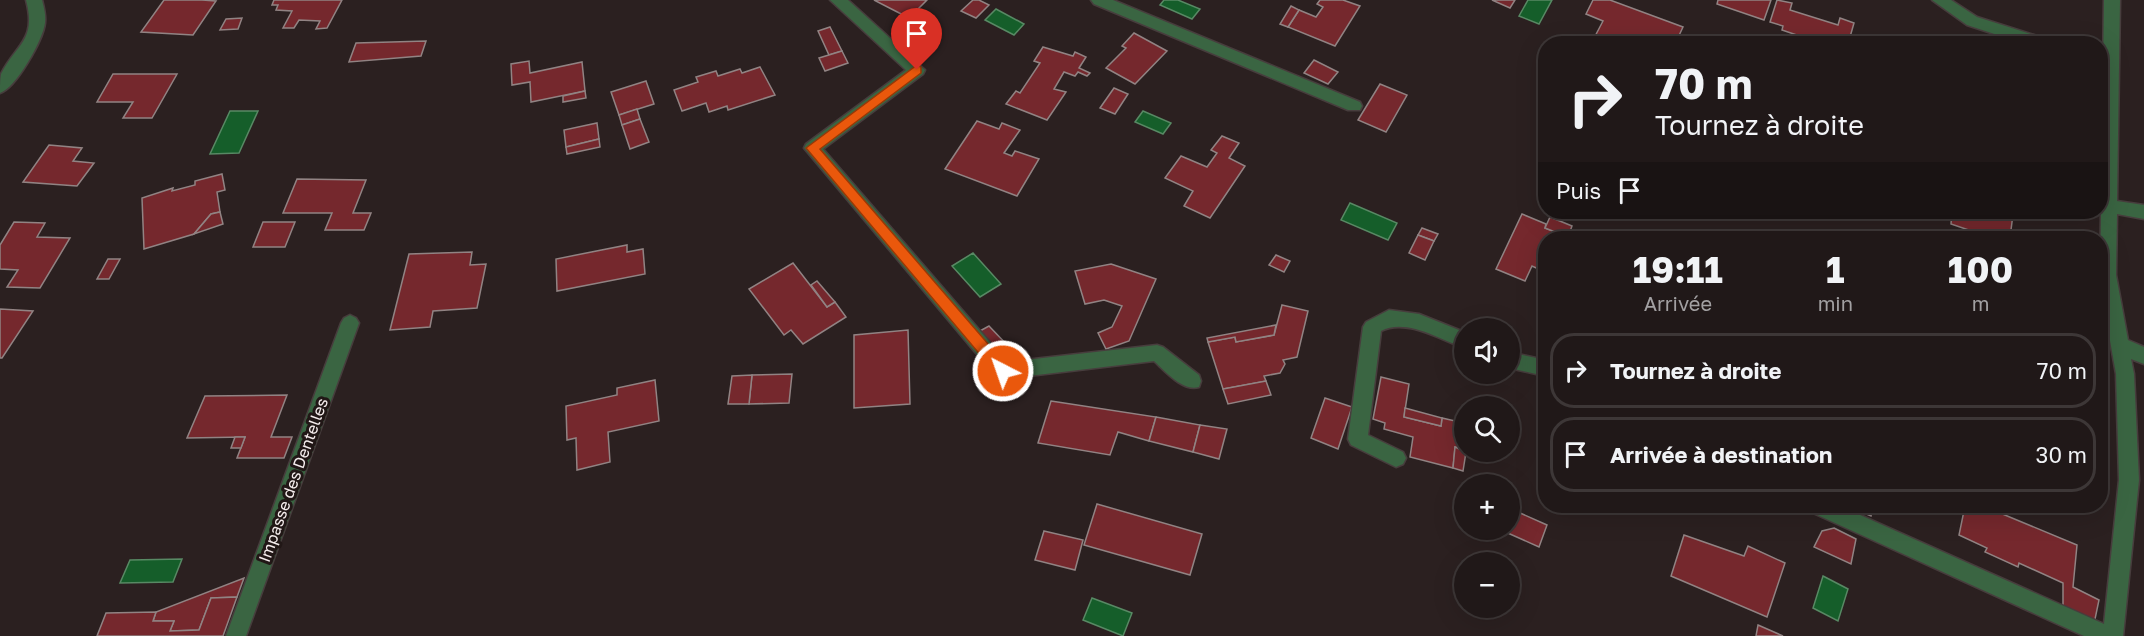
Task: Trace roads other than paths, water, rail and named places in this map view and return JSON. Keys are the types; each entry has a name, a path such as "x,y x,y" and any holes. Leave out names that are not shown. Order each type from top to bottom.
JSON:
{"street":[{"path":"0,87 34,39 38,9 34,0"},
{"path":"838,0 917,70 812,148 1003,371 1157,353 1192,381"},
{"path":"1099,0 1354,106"},
{"path":"1940,0 1972,21 2020,36"},
{"path":"2108,36 2112,0"},
{"path":"2108,206 2144,212"},
{"path":"2108,284 2125,374 2129,480 2113,636"},
{"path":"1396,458 1358,439 1372,327 1389,318 1419,322 1454,336"},
{"name":"Impasse des Dentelles","path":"236,636 350,323"},
{"path":"2120,345 2144,356"},
{"path":"1520,362 1538,366"},
{"path":"1835,513 2107,636"}]}
